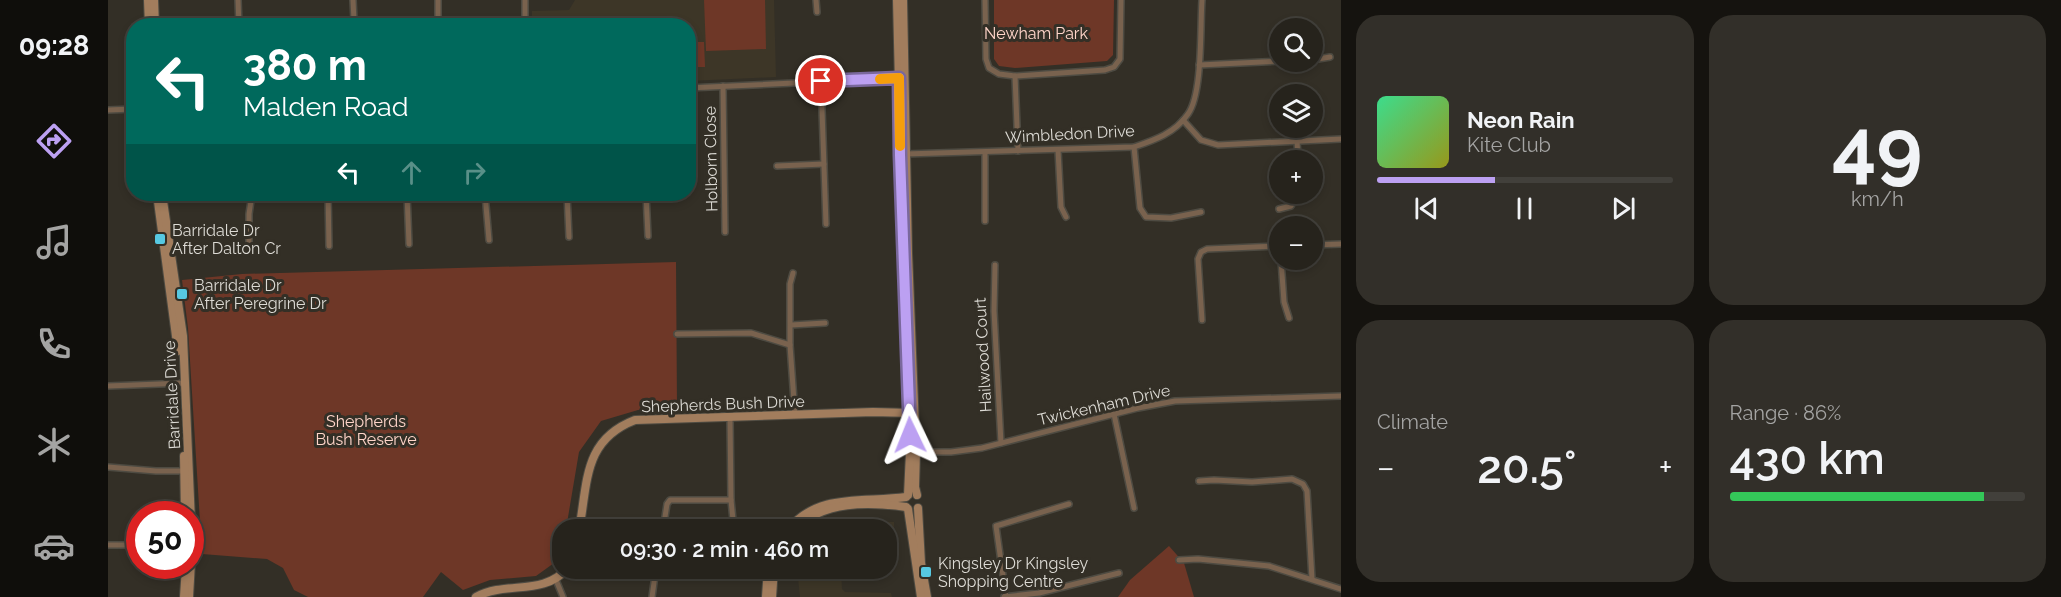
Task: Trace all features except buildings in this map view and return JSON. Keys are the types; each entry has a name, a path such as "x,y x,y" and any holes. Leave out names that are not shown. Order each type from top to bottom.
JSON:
{"street":[{"path":"148,0 149,18"},
{"path":"154,0 154,18"},
{"path":"238,0 239,18"},
{"path":"353,0 354,18"},
{"path":"438,0 438,18"},
{"path":"525,0 525,18"},
{"path":"816,0 817,12"},
{"path":"897,0 902,78"},
{"path":"903,0 903,154 913,452 915,487 920,502 918,508 921,559 927,597"},
{"path":"985,0 986,59 989,68 999,74 1015,76 1105,70 1114,67 1120,59 1121,0"},
{"path":"1202,0 1199,65 1190,112 1183,120 1201,140 1218,145 1341,139"},
{"path":"1323,58 1330,57"},
{"path":"1199,65 1269,62"},
{"path":"1015,76 1018,151"},
{"path":"696,88 902,78"},
{"path":"821,81 826,224"},
{"name":"Holborn Close","path":"723,86 725,231"},
{"path":"108,110 126,109"},
{"name":"Wimbledon Drive","path":"903,154 1134,147 1162,137 1183,120"},
{"path":"1297,140 1298,150"},
{"path":"1134,147 1140,208 1146,218 1171,218 1201,212"},
{"path":"1058,150 1061,207 1066,217"},
{"path":"985,152 985,221"},
{"path":"777,166 824,164"},
{"name":"Barridale Drive","path":"158,201 183,383"},
{"name":"Barridale Drive","path":"163,201 178,294 189,501"},
{"path":"249,251 251,201"},
{"path":"328,201 329,246"},
{"path":"406,201 409,244"},
{"path":"486,201 489,240"},
{"path":"567,201 569,237"},
{"path":"646,201 648,236"},
{"path":"1278,209 1292,204"},
{"path":"1323,245 1341,244"},
{"path":"1202,320 1198,260 1200,252 1207,249 1269,246"},
{"name":"Hailwood Court","path":"995,265 994,311 1001,443"},
{"path":"1282,270 1284,302 1289,318"},
{"path":"793,273 790,284 790,345 795,415"},
{"path":"791,325 825,323"},
{"path":"677,334 751,333 790,345"},
{"path":"108,386 183,383"},
{"name":"Twickenham Drive","path":"913,452 969,450 1114,414 1180,401 1341,396"},
{"name":"Shepherds Bush Drive","path":"581,519 591,461 600,443 621,425 635,420 912,410"},
{"path":"1114,414 1134,508"},
{"path":"730,418 733,519"},
{"path":"913,452 907,496 904,502 907,508 921,597"},
{"path":"108,467 187,471"},
{"name":"Barridale Drive","path":"186,501 187,471"},
{"path":"1199,481 1252,482 1292,479 1304,484 1307,491 1312,579"},
{"path":"797,519 813,509 838,501 917,495"},
{"path":"665,519 667,504 670,500 731,500"},
{"path":"809,519 815,514 839,506 887,504 913,510 918,508"},
{"path":"1069,504 996,526 1005,597 1039,593 1119,573"},
{"path":"108,545 126,545"},
{"path":"1179,560 1198,559 1261,564 1341,589"},
{"path":"184,597 185,579"},
{"name":"Barridale Drive","path":"189,597 190,579"},
{"path":"652,597 654,579"},
{"path":"766,597 767,579"},
{"path":"772,597 773,579"},
{"path":"476,597 503,588 540,586 556,580 563,597"}],"shaded area":[{"path":"575,0 774,0 776,77 696,81 696,18 532,18 532,11 569,10"},
{"path":"798,579 842,579 842,589 845,592 891,593 892,597 800,597"}],"green space":[{"path":"704,0 765,0 766,49 706,51"},
{"name":"Newham Park","path":"994,0 1114,0 1113,55 1107,61 1015,68 999,66 994,59"},
{"path":"696,42 704,42 705,67 697,67"},
{"name":"Shepherds Bush Reserve","path":"676,262 677,408 638,410 601,421 579,452 568,519 552,519 552,564 536,576 490,580 463,590 441,572 423,597 308,597 294,590 283,568 267,559 204,554 204,501 199,501 188,328 182,280 242,274"},
{"path":"1169,546 1184,563 1194,597 1118,597 1130,580"}],"slow traffic":[{"path":"880,79 899,78 900,146"}],"place":[{"name":"Barridale Dr After Dalton Cr","path":"160,239"},
{"name":"Barridale Dr After Peregrine Dr","path":"182,294"},
{"name":"Kingsley Dr Kingsley Shopping Centre","path":"926,572"}],"route":[{"path":"821,81 899,78 910,435"}]}
